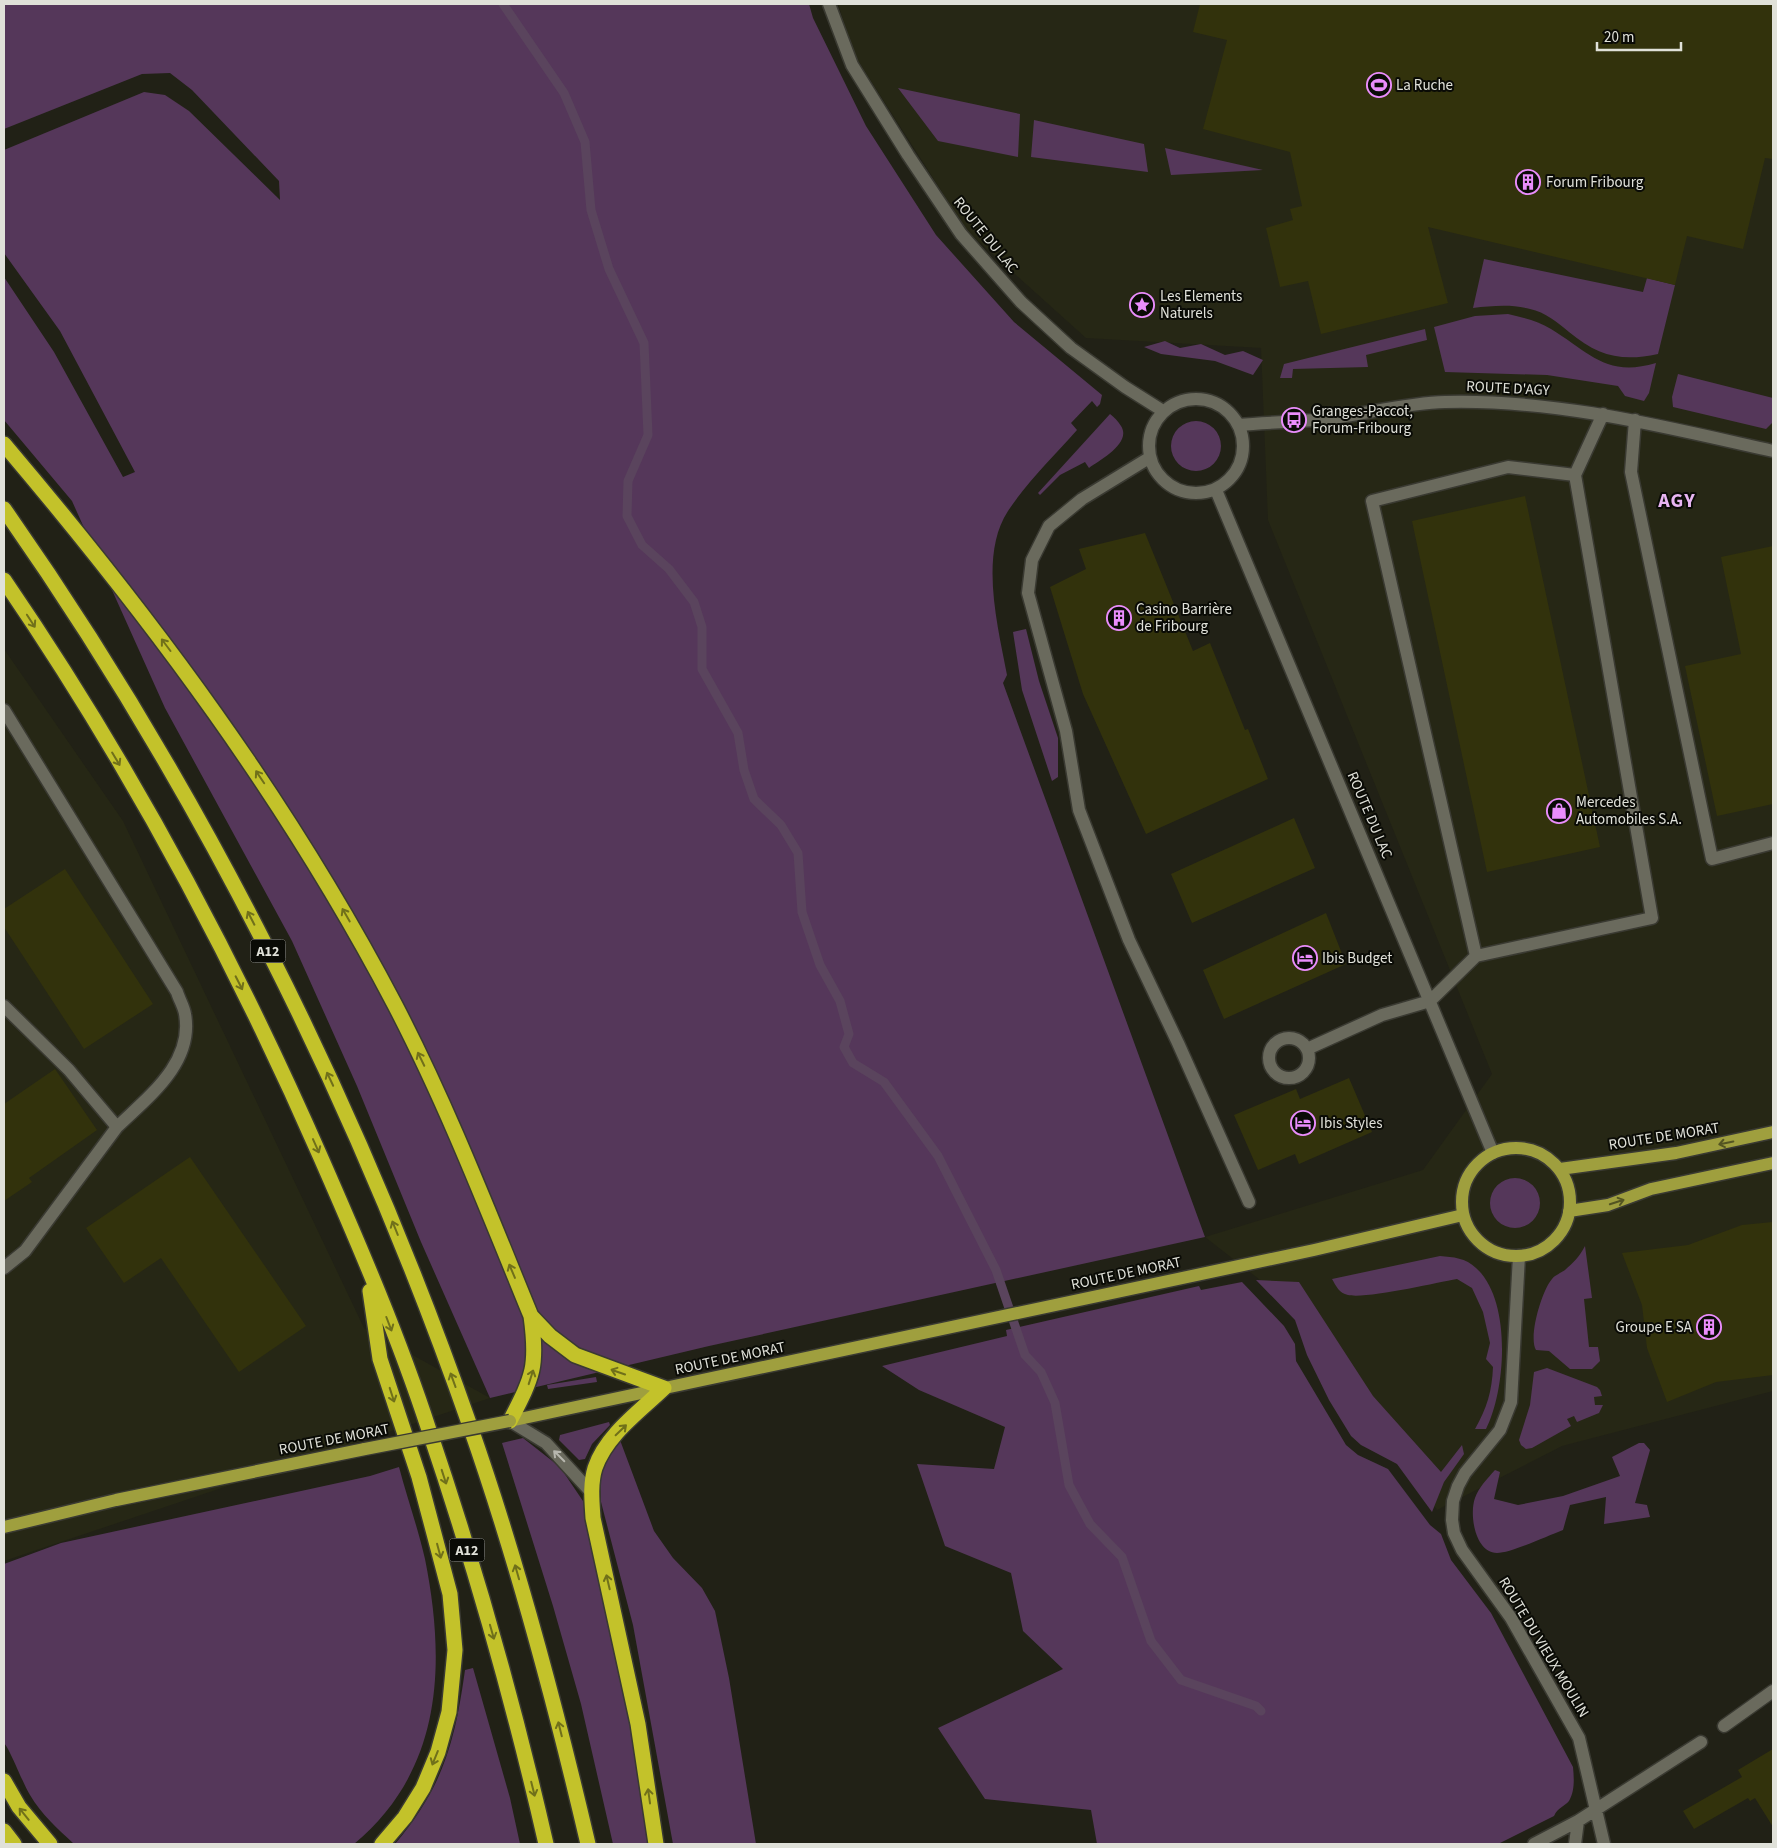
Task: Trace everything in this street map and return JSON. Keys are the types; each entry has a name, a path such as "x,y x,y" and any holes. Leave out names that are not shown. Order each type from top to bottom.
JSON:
{"highway":[{"path":"4,444 132,601 248,758 313,859 362,945 442,1103 531,1316 536,1349 534,1369 510,1421"},
{"name":"A12","path":"4,509 95,645 205,831 301,1018 370,1168 431,1319 492,1493 553,1701 588,1844"},
{"name":"A12","path":"4,580 105,740 201,908 278,1063 366,1262 428,1426 475,1574 516,1718 546,1844"},
{"path":"366,1262 380,1358 419,1478 450,1594 455,1650 449,1712 438,1752 423,1788 406,1817 382,1844"},
{"path":"531,1316 550,1336 575,1355 664,1388 614,1436 601,1454 594,1469 591,1492 593,1518 638,1724 656,1844"},
{"path":"4,1781 19,1807 50,1844"},
{"path":"4,1831 14,1844"}],"main road":[{"name":"ROUTE DE MORAT","path":"1560,1169 1676,1153 1773,1132"},
{"path":"1518,1148 1535,1151 1548,1158 1560,1169 1567,1181 1570,1196 1569,1211 1559,1234 1548,1246 1534,1253 1518,1256 1500,1254 1483,1246 1470,1232 1463,1215 1461,1196 1467,1178 1477,1163 1493,1153 1518,1148"},
{"path":"1569,1211 1608,1205 1651,1189 1773,1163"},
{"name":"ROUTE DE MORAT","path":"4,1527 116,1500 510,1421 1314,1250 1463,1215"}],"street":[{"name":"ROUTE DU LAC","path":"828,4 852,65 908,155 961,234 1021,302 1071,348 1125,387 1163,411"},
{"path":"1198,399 1213,402 1229,412 1239,425 1243,438 1240,464 1231,479 1216,490 1205,494 1189,494 1167,485 1156,473 1149,458 1148,442 1153,425 1163,411 1180,401 1198,399"},
{"name":"ROUTE D'AGY","path":"1239,425 1333,418 1408,404 1445,402 1523,404 1635,420 1773,452"},
{"path":"1307,1049 1382,1015 1430,1001 1476,956 1652,918 1575,475 1603,414"},
{"path":"1635,420 1631,472 1712,859 1773,843"},
{"path":"1149,458 1082,500 1049,526 1032,560 1028,593 1066,731 1079,810 1129,940 1178,1043 1249,1202"},
{"path":"1476,956 1372,502 1508,467 1575,475"},
{"name":"ROUTE DU LAC","path":"1216,490 1493,1153"},
{"path":"4,710 177,992 185,1013 186,1036 177,1063 160,1085 117,1127 24,1250 4,1268"},
{"path":"4,1006 69,1070 117,1127"},
{"name":"ROUTE DU VIEUX MOULIN","path":"1518,1256 1511,1402 1500,1430 1465,1472 1458,1486 1452,1520 1454,1533 1462,1550 1511,1618 1579,1738 1597,1807 1604,1844"},
{"path":"510,1421 546,1443 591,1492"},
{"path":"1724,1726 1773,1691"},
{"path":"1534,1844 1578,1821 1700,1742"},
{"path":"1575,1844 1578,1821"}],"shaded area":[{"path":"4,4 809,4 813,18 866,126 936,235 1014,322 1102,395 1100,404 1097,407 1092,401 1071,423 1077,430 1024,490 1008,511 999,529 994,548 993,592 1007,675 1003,683 1205,1237 709,1346 490,1398 421,1242 357,1086 292,941 165,708 72,501 4,420 4,277 54,352 123,477 135,472 60,331 4,253 4,150 144,92 165,95 189,111 280,200 279,181 192,90 170,73 142,74 4,129"},
{"path":"838,4 1773,4 1773,1391 1562,1446 1437,1510 1296,1308 1205,1237 1423,1170 1492,1074 1268,520 1261,348 1086,338 967,231 855,56"},
{"path":"898,88 1020,114 1018,157 938,141"},
{"path":"1034,120 1144,144 1148,172 1031,157"},
{"path":"1165,148 1263,170 1171,175"},
{"path":"1484,259 1643,292 1647,278 1675,285 1658,354 1621,357 1600,352 1536,310 1509,306 1473,308"},
{"path":"1508,314 1546,326 1588,354 1611,365 1639,367 1656,363 1649,393 1644,401 1625,396 1618,386 1547,375 1445,372 1434,327 1475,316"},
{"path":"1425,329 1427,340 1366,355 1368,367 1293,369 1292,378 1280,378 1284,364"},
{"path":"1165,341 1180,348 1201,344 1225,355 1243,351 1263,360 1253,375 1215,361 1161,354 1144,347"},
{"path":"1678,374 1773,398 1773,422 1766,429 1673,407 1672,397"},
{"path":"1110,414 1120,424 1123,432 1119,445 1089,468 1085,462 1060,475 1040,495 1038,493"},
{"path":"1196,421 1206,423 1214,428 1219,436 1221,446 1219,456 1214,464 1206,469 1196,471 1186,469 1178,464 1173,456 1171,446 1173,436 1178,428 1186,423"},
{"path":"1026,629 1039,681 1058,738 1058,777 1052,781 1022,690 1013,632"},
{"path":"4,649 123,821 364,1328 490,1398 4,1561"},
{"path":"1515,1178 1525,1180 1533,1185 1538,1193 1540,1203 1538,1213 1533,1221 1525,1226 1515,1228 1505,1226 1497,1221 1492,1213 1490,1203 1492,1193 1497,1185 1505,1180"},
{"path":"1585,1246 1592,1298 1584,1299 1589,1347 1598,1347 1600,1361 1592,1369 1570,1369 1549,1351 1536,1350 1534,1344 1535,1325 1540,1303 1548,1285 1553,1278 1574,1262"},
{"path":"1440,1256 1468,1262 1476,1268 1488,1283 1496,1301 1502,1346 1501,1369 1493,1412 1486,1429 1475,1429 1488,1399 1493,1367 1486,1359 1490,1343 1483,1312 1472,1288 1457,1279 1385,1293 1357,1296 1342,1293 1332,1279"},
{"path":"1256,1280 1299,1282 1373,1396 1441,1472 1462,1445 1464,1454 1444,1482 1432,1512 1397,1464 1361,1445 1351,1436 1329,1400 1307,1355 1295,1320"},
{"path":"1242,1282 1284,1326 1295,1344 1296,1361 1346,1445 1358,1455 1388,1469 1430,1525 1441,1534 1451,1560 1491,1613 1573,1767 1574,1784 1571,1797 1554,1816 1498,1844 1097,1844 1091,1810 985,1799 938,1728 1063,1669 1023,1631 1011,1573 945,1546 917,1464 994,1469 1005,1427 919,1390 882,1366 1007,1336 1006,1330 1199,1286 1201,1290"},
{"path":"1547,1368 1597,1387 1602,1396 1594,1397 1595,1405 1603,1405 1599,1413 1577,1422 1574,1416 1567,1419 1571,1426 1532,1448 1526,1449 1519,1440 1530,1405 1534,1372"},
{"path":"596,1377 597,1382 548,1389 547,1385"},
{"path":"609,1422 610,1425 592,1444 585,1459 579,1460 559,1440 560,1435"},
{"path":"614,1424 654,1531 673,1558 702,1588 715,1611 729,1678 756,1844 673,1844 633,1625 601,1502 600,1476"},
{"path":"523,1438 560,1467 585,1504 629,1719 648,1844 613,1844 581,1704 553,1606 502,1443"},
{"path":"1639,1443 1644,1443 1650,1450 1635,1503 1647,1505 1650,1517 1604,1524 1606,1497 1570,1505 1563,1530 1503,1552 1489,1551 1483,1547 1476,1532 1473,1505 1479,1490 1495,1470 1500,1472 1494,1499 1518,1505 1563,1496 1620,1476 1612,1457"},
{"path":"399,1467 425,1559 432,1598 435,1676 431,1713 421,1749 406,1783 383,1815 354,1844 74,1844 50,1821 34,1802 4,1743 4,1564 61,1543 370,1476"},
{"path":"473,1668 510,1798 520,1844 395,1844 425,1803 436,1783 457,1720 465,1670"}],"building":[{"name":"Forum Fribourg","path":"1200,4 1773,4 1773,159 1765,158 1743,249 1687,236 1675,285 1428,227 1448,303 1321,334 1308,281 1280,287 1266,228 1293,220 1290,209 1302,206 1290,152 1203,129 1227,40 1193,32"},
{"path":"1525,496 1600,847 1487,872 1412,521"},
{"path":"1145,533 1193,651 1210,643 1245,730 1248,729 1268,779 1146,834 1083,694 1050,587 1086,569 1079,549"},
{"path":"1773,546 1773,804 1717,816 1685,666 1741,654 1721,557"},
{"path":"1294,818 1315,868 1192,923 1171,874"},
{"path":"65,869 153,1004 84,1049 4,927 4,909"},
{"path":"1326,913 1346,964 1224,1019 1203,970"},
{"path":"55,1069 97,1130 29,1178 32,1182 4,1201 4,1104"},
{"name":"Ibis Styles","path":"1349,1078 1372,1132 1299,1164 1295,1154 1258,1170 1234,1115 1296,1089 1300,1099"},
{"path":"190,1157 306,1326 239,1372 161,1258 124,1283 86,1228"},
{"name":"Groupe E SA","path":"1773,1222 1773,1375 1716,1382 1667,1402 1647,1348 1642,1305 1622,1253 1688,1245 1742,1225"},
{"path":"1773,1749 1773,1827 1755,1798 1750,1801 1748,1798 1694,1829 1683,1811 1742,1777 1738,1770"}],"waterway":[{"path":"503,4 564,93 585,142 591,210 609,269 644,343 648,435 628,481 627,516 642,545 669,569 694,602 702,627 702,669 738,733 744,770 754,799 781,825 798,853 802,912 820,965 840,1001 849,1034 844,1047 853,1063 884,1082 938,1156 996,1270 1025,1355 1041,1372 1055,1403 1069,1485 1090,1524 1122,1557 1151,1641 1181,1680 1256,1706 1261,1711"}],"place":[{"name":"La Ruche","path":"1379,85"},
{"name":"Forum Fribourg","path":"1528,182"},
{"name":"Les Elements Naturels","path":"1142,305"},
{"name":"Granges-Paccot, Forum-Fribourg","path":"1294,420"},
{"name":"Casino Barrière de Fribourg","path":"1119,618"},
{"name":"Mercedes Automobiles S.A.","path":"1559,811"},
{"name":"Ibis Budget","path":"1305,958"},
{"name":"Ibis Styles","path":"1303,1123"},
{"name":"Groupe E SA","path":"1709,1327"}],"district":[{"name":"AGY","path":"1677,500"}]}
